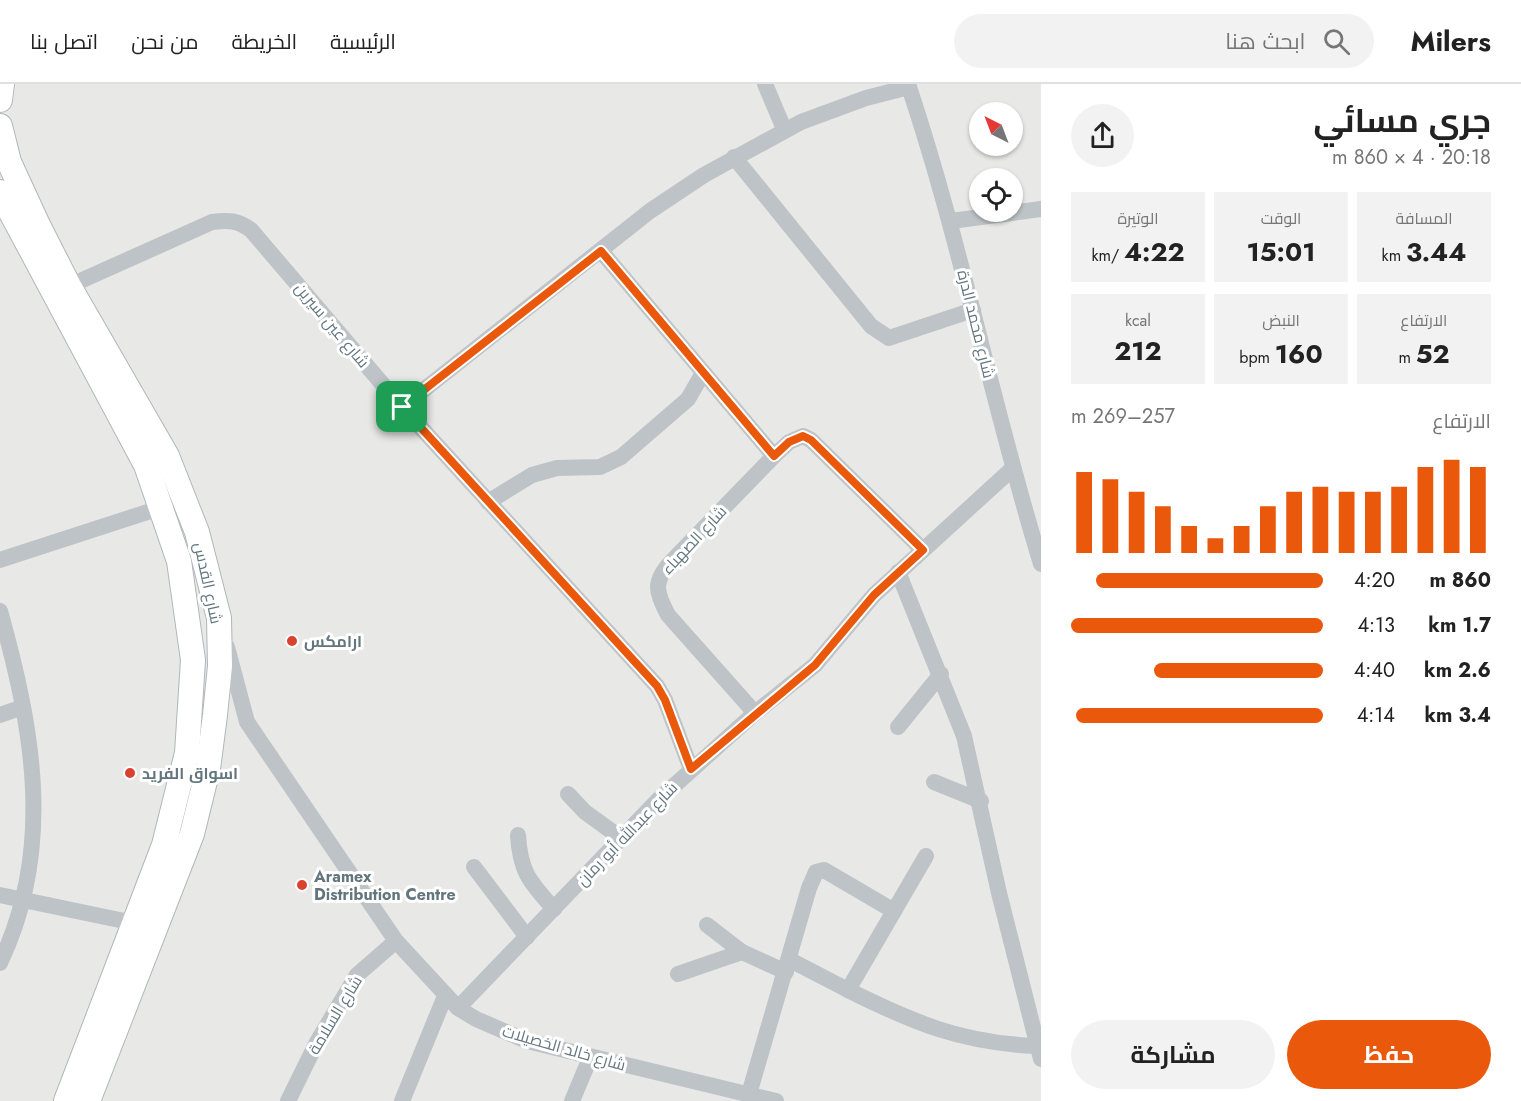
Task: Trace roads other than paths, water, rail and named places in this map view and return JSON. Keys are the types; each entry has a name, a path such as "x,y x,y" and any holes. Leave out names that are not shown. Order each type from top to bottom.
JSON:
{"highway":[{"path":"0,100 2,84"},
{"name":"شارع القدس","path":"0,126 13,170 69,286 167,456 197,532 219,618 220,666 202,798 189,843 88,1101"},
{"name":"شارع القدس","path":"0,192 138,451 163,507 179,561 193,660 187,753 173,816 66,1101"},
{"path":"0,223 106,421 119,436 138,451"}],"street":[{"path":"765,84 784,129"},
{"path":"402,407 667,199 784,129 824,112 909,86"},
{"name":"شارع محمد الدرة","path":"909,86 951,221 1012,469 1041,564"},
{"path":"734,157 871,326 889,338 904,335 973,310"},
{"path":"951,221 1041,209"},
{"name":"شارع عين سيرين","path":"69,286 212,222 230,219 240,222 251,230 402,407 657,686 665,700 691,769"},
{"path":"601,251 774,456"},
{"path":"488,501 532,475 557,468 600,467 621,456 688,399 703,373"},
{"name":"شارع الصهباء","path":"755,713 668,615 660,599 657,585 667,566 774,456 789,442 803,436 811,440 923,550"},
{"name":"شارع عبدالله أبو رمان","path":"458,1008 621,838 691,769 815,665 874,595 1012,469"},
{"path":"0,560 163,507"},
{"path":"707,925 742,952 788,966 848,990 922,1026 1039,1052 999,893 981,801 964,736 941,674 898,572"},
{"path":"0,611 23,707 33,782 34,819 34,846 24,902 0,963"},
{"name":"شارع خالد الخصيلات","path":"219,618 247,722 396,941 458,1008 476,1019 527,1041 776,1101"},
{"path":"898,727 941,674"},
{"path":"0,715 23,707"},
{"path":"215,715 235,715 247,722"},
{"path":"934,782 981,801"},
{"path":"568,794 585,812 621,838"},
{"path":"518,835 519,861 527,878 554,909"},
{"path":"848,990 926,856"},
{"path":"474,867 527,937"},
{"path":"749,1094 788,966 808,888 819,870 824,870 894,911"},
{"path":"0,896 134,923"},
{"name":"شارع السلامة","path":"288,1101 317,1042 357,975 396,941"},
{"path":"678,975 742,952"},
{"path":"402,1101 445,996"},
{"path":"572,1101 590,1058"}],"place":[{"name":"ارامكس","path":"292,641"},
{"name":"اسواق الفريد","path":"130,773"},
{"name":"Aramex Distribution Centre","path":"302,885"}]}
